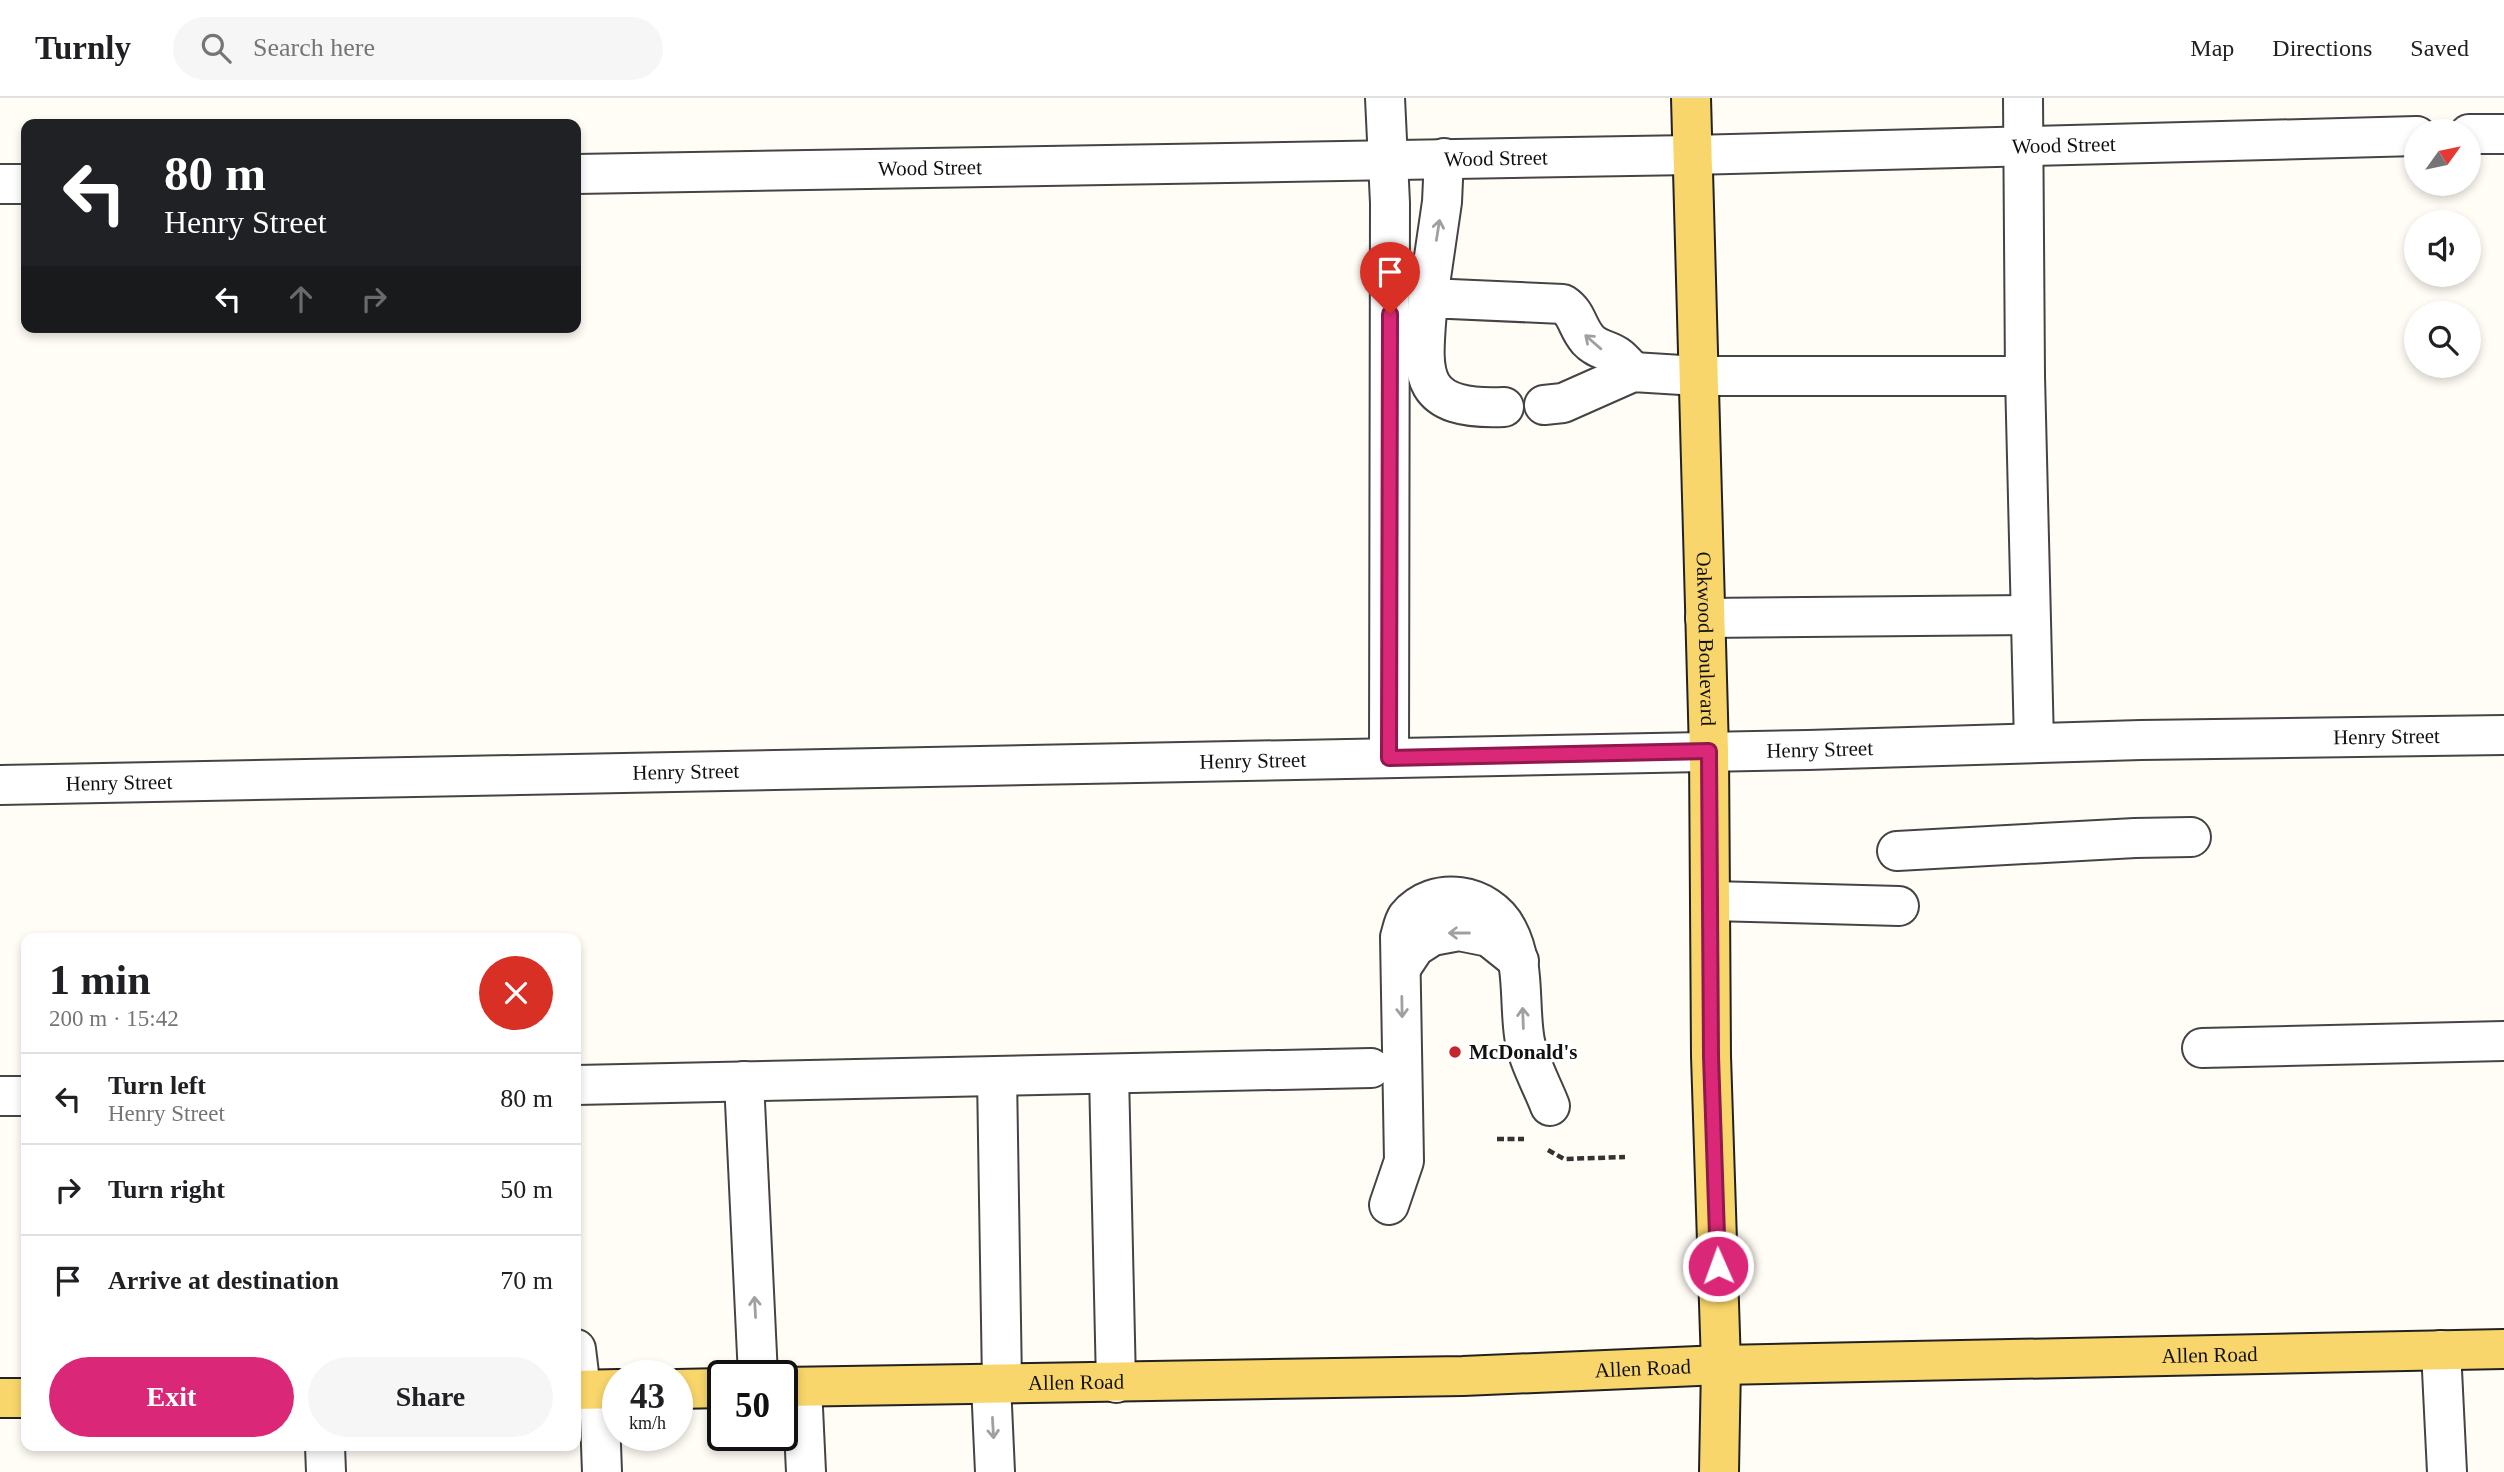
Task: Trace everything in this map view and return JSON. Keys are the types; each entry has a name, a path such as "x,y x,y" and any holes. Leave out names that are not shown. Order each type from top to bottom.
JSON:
{"main road":[{"name":"Oakwood Boulevard","path":"1691,98 1709,751 1711,1056 1721,1365 1719,1472"},
{"name":"Allen Road","path":"798,1387 1463,1376 1721,1365 2504,1349"},
{"path":"0,1398 21,1398"}],"street":[{"path":"1385,98 1388,159 1389,758"},
{"path":"2023,98 2025,376 2034,743"},
{"path":"2482,135 2504,134"},
{"name":"Wood Street","path":"581,174 1691,155 2404,136"},
{"path":"1444,158 1442,202 1428,298 1424,362 1427,378 1437,393 1455,404 1478,408 1504,407"},
{"path":"0,184 21,184"},
{"path":"1428,298 1563,304 1574,312 1579,329 1597,349 1618,356 1633,372"},
{"path":"1544,405 1563,403 1633,372 1698,376 2025,376"},
{"path":"1705,618 2030,615"},
{"name":"Henry Street","path":"0,785 2504,735"},
{"path":"1897,851 2191,837"},
{"path":"1711,901 1899,906"},
{"path":"1389,1205 1404,1161 1401,968 1415,947 1432,936 1460,931 1489,937 1518,961 1524,1038 1550,1106"},
{"path":"2203,1048 2504,1041"},
{"path":"581,1085 1371,1069"},
{"path":"1109,1074 1116,1383"},
{"path":"995,1472 997,1076"},
{"path":"744,1082 757,1360"},
{"path":"0,1096 21,1096"},
{"path":"2441,1350 2447,1472"},
{"path":"581,1361 593,1390 602,1472"},
{"path":"798,1423 806,1472"},
{"path":"326,1451 326,1472"}],"path":[{"path":"1606,1157 1625,1157"}],"place":[{"name":"McDonald's","path":"1455,1052"}],"route":[{"path":"1390,314 1389,758 1709,751 1711,1056 1718,1266"}]}
